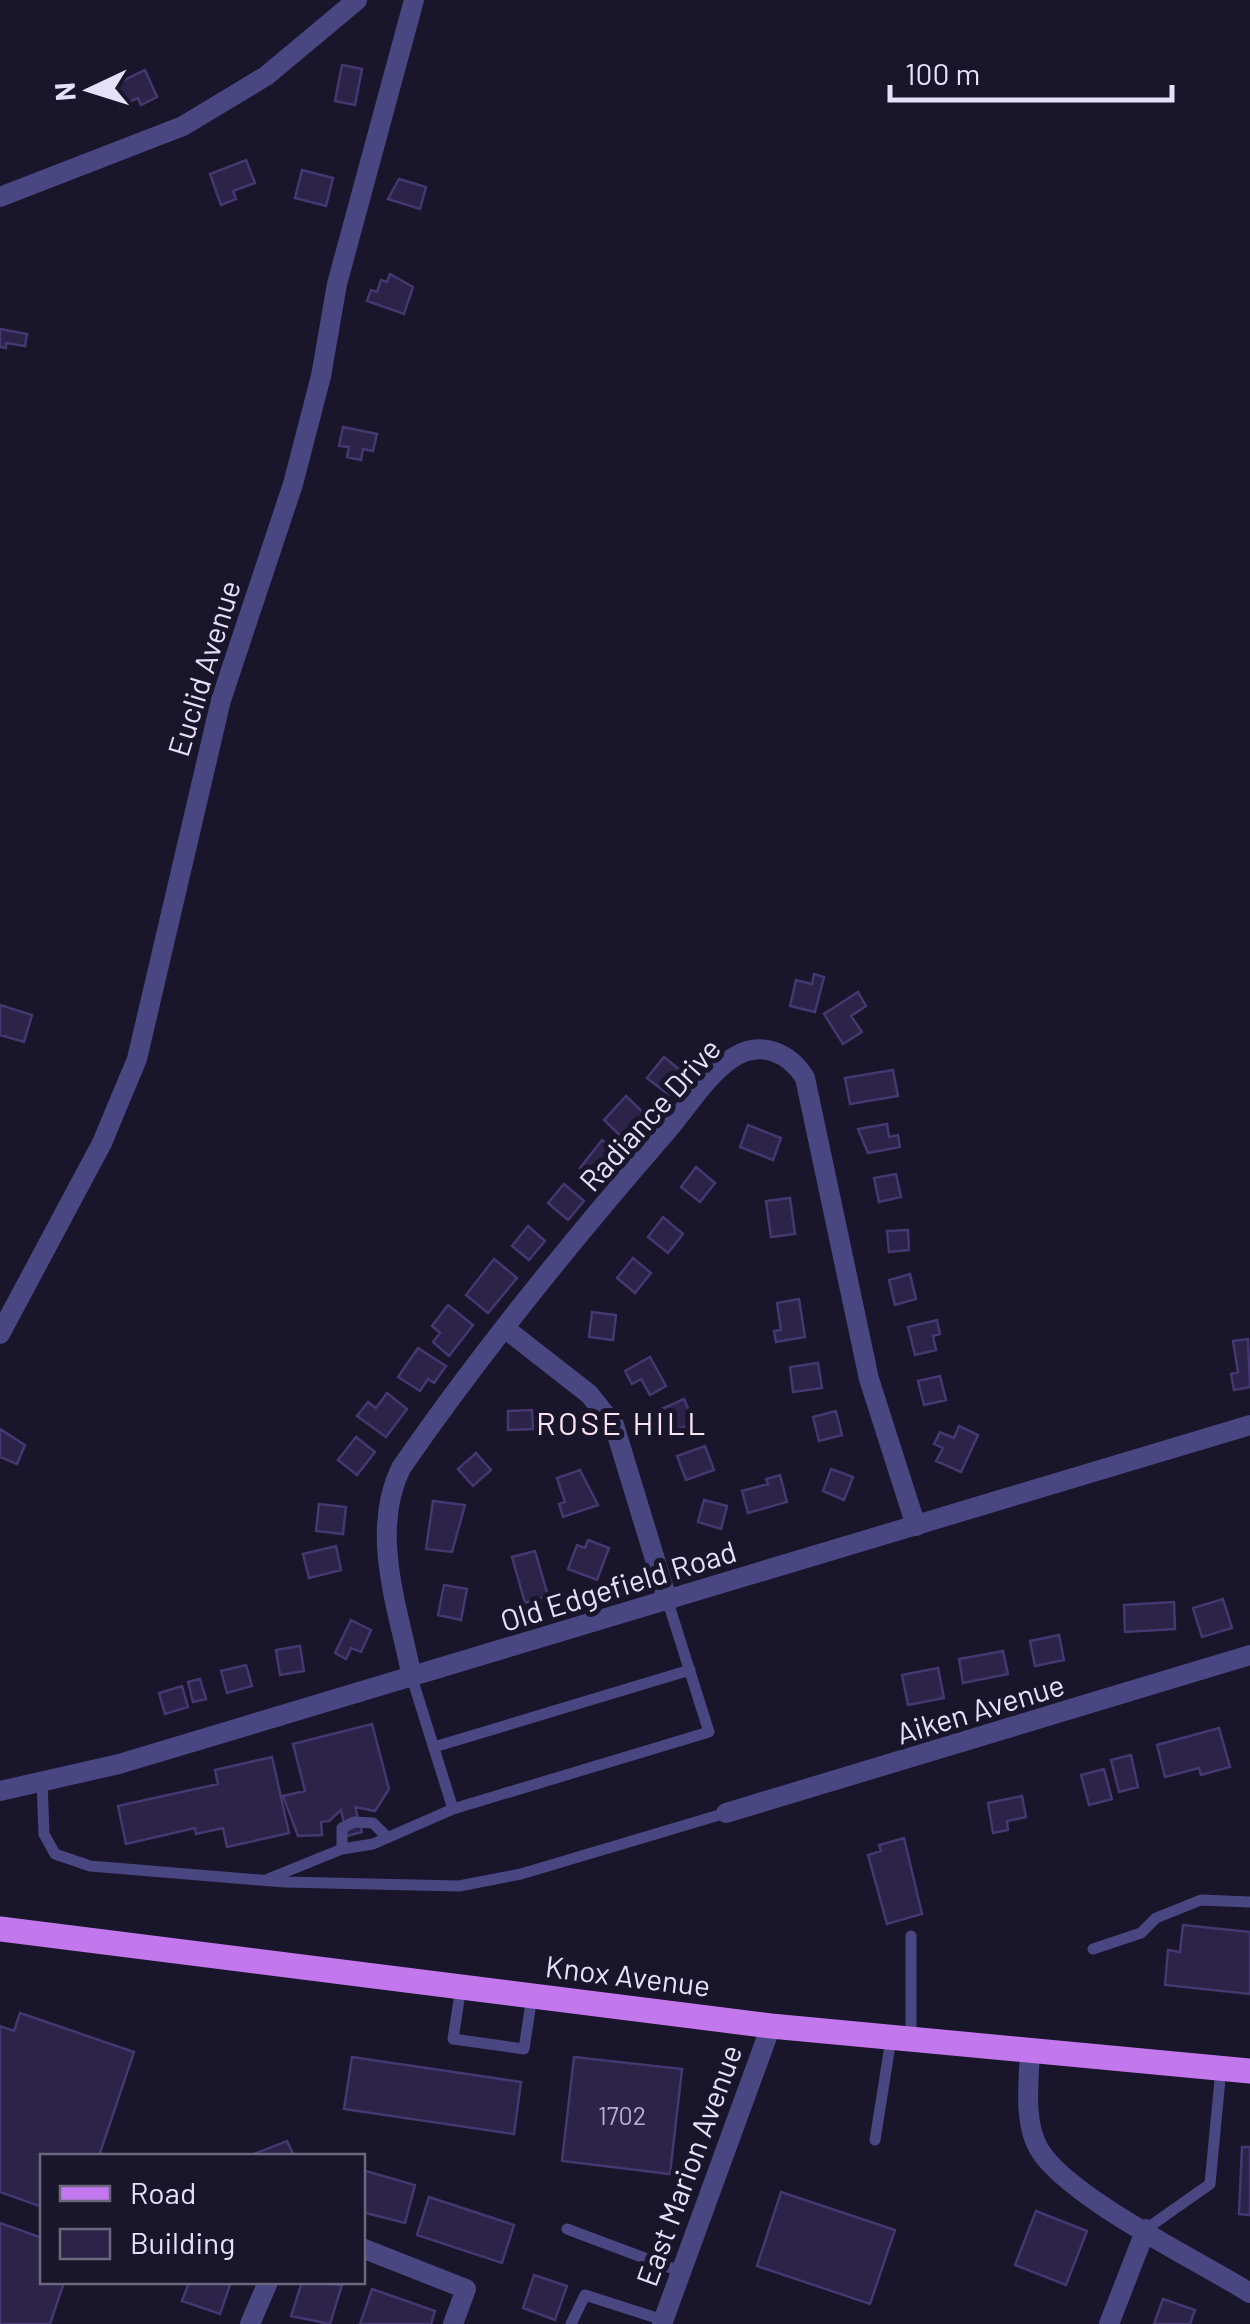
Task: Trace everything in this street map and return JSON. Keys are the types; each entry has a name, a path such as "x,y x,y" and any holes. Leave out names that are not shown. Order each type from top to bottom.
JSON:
{"main road":[{"name":"Knox Avenue","path":"0,1929 771,2026 1250,2071"}],"street":[{"path":"0,198 182,126 266,76 356,0"},
{"name":"Euclid Avenue","path":"0,1334 102,1143 137,1058 221,700 292,484 321,376 338,284 414,0"},
{"name":"Radiance Drive","path":"412,1678 384,1534 388,1500 400,1468 506,1330 728,1062 762,1049 788,1057 806,1078 869,1378 916,1526"},
{"path":"506,1330 588,1394 614,1424 668,1602"},
{"name":"Old Edgefield Road","path":"0,1791 120,1764 1250,1425"},
{"name":"Aiken Avenue","path":"726,1813 1250,1655"},
{"name":"East Marion Avenue","path":"662,2322 771,2026"},
{"path":"1030,2050 1032,2129 1038,2148 1082,2190 1250,2293"},
{"path":"1109,2324 1146,2229"},
{"path":"365,2249 466,2289 453,2324"},
{"path":"250,2324 267,2284"}],"lane":[{"path":"264,1880 342,1849 373,1844 384,1835 453,1809 708,1732 668,1602"},
{"path":"434,1748 690,1670"},
{"path":"412,1678 453,1809"},
{"path":"42,1782 44,1834 55,1854 90,1866 264,1880 432,1887 491,1881 726,1813"},
{"path":"342,1849 342,1828 354,1822 373,1823 384,1835"},
{"path":"1093,1949 1141,1933 1156,1918 1201,1900 1250,1902"},
{"path":"875,2140 901,2040 911,1936"},
{"path":"460,1987 453,2039 524,2049 532,1996"},
{"path":"1146,2229 1210,2184 1221,2069"},
{"path":"567,2229 682,2272"},
{"path":"571,2324 585,2295 662,2322"}],"building":[{"path":"342,65 362,69 355,105 335,101"},
{"path":"145,70 157,97 141,105 138,98 120,106 110,87"},
{"path":"246,160 255,183 233,191 236,199 221,205 210,174"},
{"path":"302,170 333,178 326,206 295,198"},
{"path":"399,179 426,187 420,209 388,199"},
{"path":"390,274 413,287 404,314 367,301 371,290 377,292 381,280 387,282"},
{"path":"0,329 27,334 25,346 6,343 6,348 0,347"},
{"path":"343,427 377,434 373,451 363,449 361,460 347,457 349,447 339,446"},
{"path":"814,974 824,977 815,1012 790,1006 796,980 812,984"},
{"path":"858,992 866,1006 851,1016 862,1032 843,1044 824,1014"},
{"path":"0,1005 32,1015 24,1042 0,1035"},
{"path":"664,1057 685,1074 669,1095 647,1078"},
{"path":"893,1070 898,1096 850,1104 845,1078"},
{"path":"626,1096 654,1123 632,1147 604,1120"},
{"path":"887,1124 889,1137 898,1135 900,1147 868,1153 858,1129"},
{"path":"748,1125 781,1138 773,1160 740,1147"},
{"path":"602,1140 621,1154 598,1182 580,1168"},
{"path":"696,1167 715,1183 700,1202 681,1187"},
{"path":"896,1174 901,1197 879,1202 874,1178"},
{"path":"564,1184 584,1201 568,1220 548,1203"},
{"path":"790,1198 795,1234 771,1237 766,1201"},
{"path":"663,1217 683,1234 668,1253 648,1237"},
{"path":"528,1226 545,1241 529,1260 512,1246"},
{"path":"908,1230 909,1250 889,1252 887,1231"},
{"path":"633,1258 651,1273 635,1293 617,1278"},
{"path":"494,1259 517,1278 488,1313 466,1295"},
{"path":"910,1274 916,1299 895,1305 889,1280"},
{"path":"799,1299 805,1337 776,1342 774,1331 781,1330 777,1303"},
{"path":"448,1305 473,1325 449,1356 433,1342 440,1333 432,1326"},
{"path":"592,1312 616,1315 613,1340 589,1337"},
{"path":"937,1320 940,1334 933,1336 936,1350 915,1355 908,1327"},
{"path":"1248,1339 1250,1387 1234,1390 1231,1374 1238,1372 1233,1341"},
{"path":"418,1348 446,1366 434,1383 428,1379 420,1391 398,1377"},
{"path":"650,1357 666,1386 650,1395 641,1379 632,1384 625,1371"},
{"path":"818,1363 822,1388 793,1392 790,1367"},
{"path":"940,1376 946,1400 924,1405 918,1381"},
{"path":"387,1393 407,1409 386,1437 357,1416 368,1402 376,1408"},
{"path":"684,1399 694,1422 673,1432 668,1422 660,1425 655,1412"},
{"path":"532,1410 533,1429 508,1430 508,1411"},
{"path":"836,1411 842,1435 819,1441 813,1417"},
{"path":"959,1426 978,1435 961,1472 936,1461 943,1448 934,1444 940,1432 954,1438"},
{"path":"0,1429 25,1445 17,1464 0,1457"},
{"path":"356,1437 375,1452 357,1475 338,1460"},
{"path":"705,1446 714,1470 686,1480 677,1456"},
{"path":"476,1453 491,1470 473,1486 458,1469"},
{"path":"831,1469 853,1477 844,1500 823,1491"},
{"path":"580,1470 598,1505 563,1517 559,1504 565,1502 557,1478"},
{"path":"780,1475 787,1502 748,1513 742,1491 768,1484 766,1479"},
{"path":"704,1500 727,1506 721,1529 698,1522"},
{"path":"433,1501 465,1505 452,1552 426,1549"},
{"path":"319,1504 346,1507 343,1534 316,1531"},
{"path":"588,1540 609,1548 597,1580 568,1569 577,1545 585,1548"},
{"path":"336,1546 341,1570 309,1578 303,1554"},
{"path":"535,1551 548,1596 525,1603 512,1557"},
{"path":"444,1585 467,1589 461,1620 438,1615"},
{"path":"1223,1599 1232,1628 1202,1637 1193,1608"},
{"path":"1174,1602 1175,1629 1125,1632 1124,1605"},
{"path":"351,1620 371,1630 361,1652 351,1648 346,1659 335,1653"},
{"path":"1059,1635 1064,1660 1035,1666 1030,1641"},
{"path":"300,1646 304,1671 280,1675 276,1650"},
{"path":"1003,1651 1008,1674 963,1683 959,1659"},
{"path":"246,1665 252,1686 227,1693 221,1671"},
{"path":"938,1668 944,1698 908,1705 902,1675"},
{"path":"200,1679 206,1699 193,1702 188,1682"},
{"path":"182,1686 188,1707 165,1714 159,1693"},
{"path":"372,1724 389,1789 375,1811 355,1807 362,1832 347,1836 341,1810 329,1821 321,1822 322,1835 298,1836 283,1796 305,1791 293,1744"},
{"path":"1219,1728 1230,1767 1201,1775 1199,1768 1165,1777 1157,1745"},
{"path":"1131,1755 1138,1787 1119,1792 1111,1760"},
{"path":"272,1757 289,1833 227,1847 223,1828 196,1834 195,1828 126,1844 118,1806 218,1784 215,1770"},
{"path":"1104,1769 1112,1799 1089,1805 1081,1775"},
{"path":"1022,1796 1026,1817 1007,1821 1008,1830 993,1833 988,1803"},
{"path":"904,1838 922,1914 887,1924 868,1855 881,1851 879,1845"},
{"path":"1183,1925 1250,1932 1250,1994 1165,1985 1168,1950 1180,1952"},
{"path":"20,2013 134,2052 100,2154 40,2154 40,2206 0,2192 0,2026 14,2031"},
{"path":"352,2057 521,2082 514,2134 344,2109"},
{"path":"574,2057 682,2069 670,2174 562,2161"},
{"path":"287,2141 293,2154 254,2154"},
{"path":"1242,2147 1250,2147 1250,2215 1239,2214"},
{"path":"365,2171 415,2185 405,2223 365,2213"},
{"path":"781,2192 895,2230 870,2304 757,2266"},
{"path":"429,2197 514,2225 502,2263 417,2235"},
{"path":"1036,2211 1087,2231 1066,2285 1015,2265"},
{"path":"0,2223 40,2237 40,2284 63,2284 50,2324 0,2324"},
{"path":"534,2275 567,2286 555,2320 523,2308"},
{"path":"188,2284 230,2284 220,2314 182,2301"},
{"path":"301,2284 342,2285 330,2324 291,2316"},
{"path":"372,2289 435,2311 431,2324 360,2324"},
{"path":"1163,2299 1195,2310 1190,2324 1154,2324"}],"district":[{"name":"ROSE HILL","path":"622,1422"}]}
